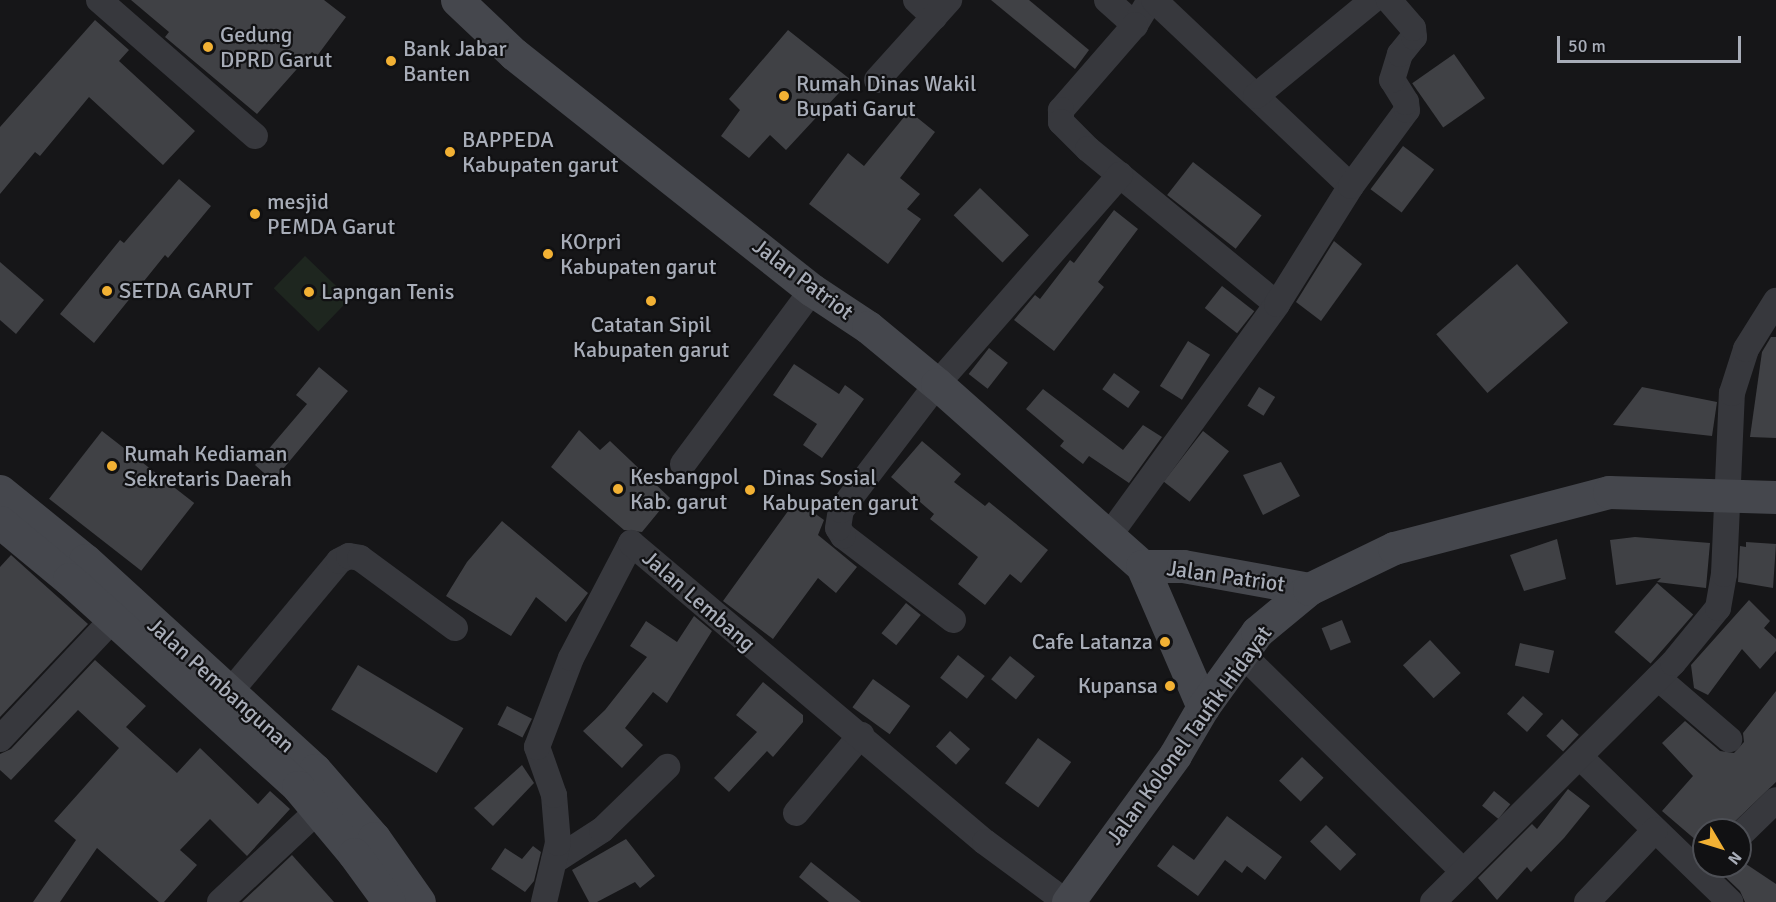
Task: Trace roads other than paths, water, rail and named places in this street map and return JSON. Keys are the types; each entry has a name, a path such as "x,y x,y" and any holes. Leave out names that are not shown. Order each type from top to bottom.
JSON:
{"main road":[{"name":"Jalan Patriot","path":"457,0 514,54 812,290 868,327 938,384 1142,566 1203,707"},
{"name":"Jalan Pembangunan","path":"0,491 104,600 290,780 327,803 389,902"},
{"name":"Jalan Kolonel Taufik Hidayat","path":"1067,902 1175,755 1203,707 1257,632 1309,589 1395,548 1609,492 1776,497"},
{"name":"Jalan Pembangunan","path":"0,522 230,692 327,803 419,902"},
{"name":"Jalan Patriot","path":"1142,566 1183,566 1309,589"}],"street":[{"path":"99,0 255,136"},
{"path":"1107,0 1135,24"},
{"path":"1277,304 1088,149 1059,115 1135,24 1152,0 1351,186"},
{"path":"1256,96 1373,0"},
{"path":"1108,537 1277,304 1351,186 1407,110 1406,102 1392,80 1400,54 1413,40 1413,28 1389,0"},
{"path":"877,81 933,6"},
{"path":"953,620 843,536 838,528 841,510 938,384 1120,175"},
{"path":"683,464 812,290"},
{"path":"1433,902 1658,678 1718,608 1729,494 1732,393 1746,349 1776,301"},
{"name":"Jalan Lembang","path":"544,902 558,843 554,795 537,747 572,658 631,543 697,595 770,663 861,735 985,842 1067,902"},
{"path":"230,692 339,561 349,555 360,558 455,628"},
{"path":"0,739 104,600"},
{"path":"1242,654 1463,871"},
{"path":"1658,678 1729,738"},
{"path":"796,813 861,735"},
{"path":"1580,757 1655,830 1692,860"},
{"path":"554,861 602,830 667,767"},
{"path":"1752,823 1776,800"},
{"path":"220,902 327,803"},
{"path":"1587,902 1655,830"},
{"path":"1711,878 1730,902"}],"place":[{"name":"Gedung DPRD Garut","path":"208,47"},
{"name":"Bank Jabar Banten","path":"391,61"},
{"name":"Rumah Dinas Wakil Bupati Garut","path":"784,96"},
{"name":"BAPPEDA Kabupaten garut","path":"450,152"},
{"name":"mesjid PEMDA Garut","path":"255,214"},
{"name":"KOrpri Kabupaten garut","path":"548,254"},
{"name":"SETDA GARUT","path":"107,291"},
{"name":"Lapngan Tenis","path":"309,292"},
{"name":"Catatan Sipil Kabupaten garut","path":"651,301"},
{"name":"Rumah Kediaman Sekretaris Daerah","path":"112,466"},
{"name":"Kesbangpol Kab. garut","path":"618,489"},
{"name":"Dinas Sosial Kabupaten garut","path":"750,490"},
{"name":"Cafe Latanza","path":"1165,642"},
{"name":"Kupansa","path":"1170,686"}]}
